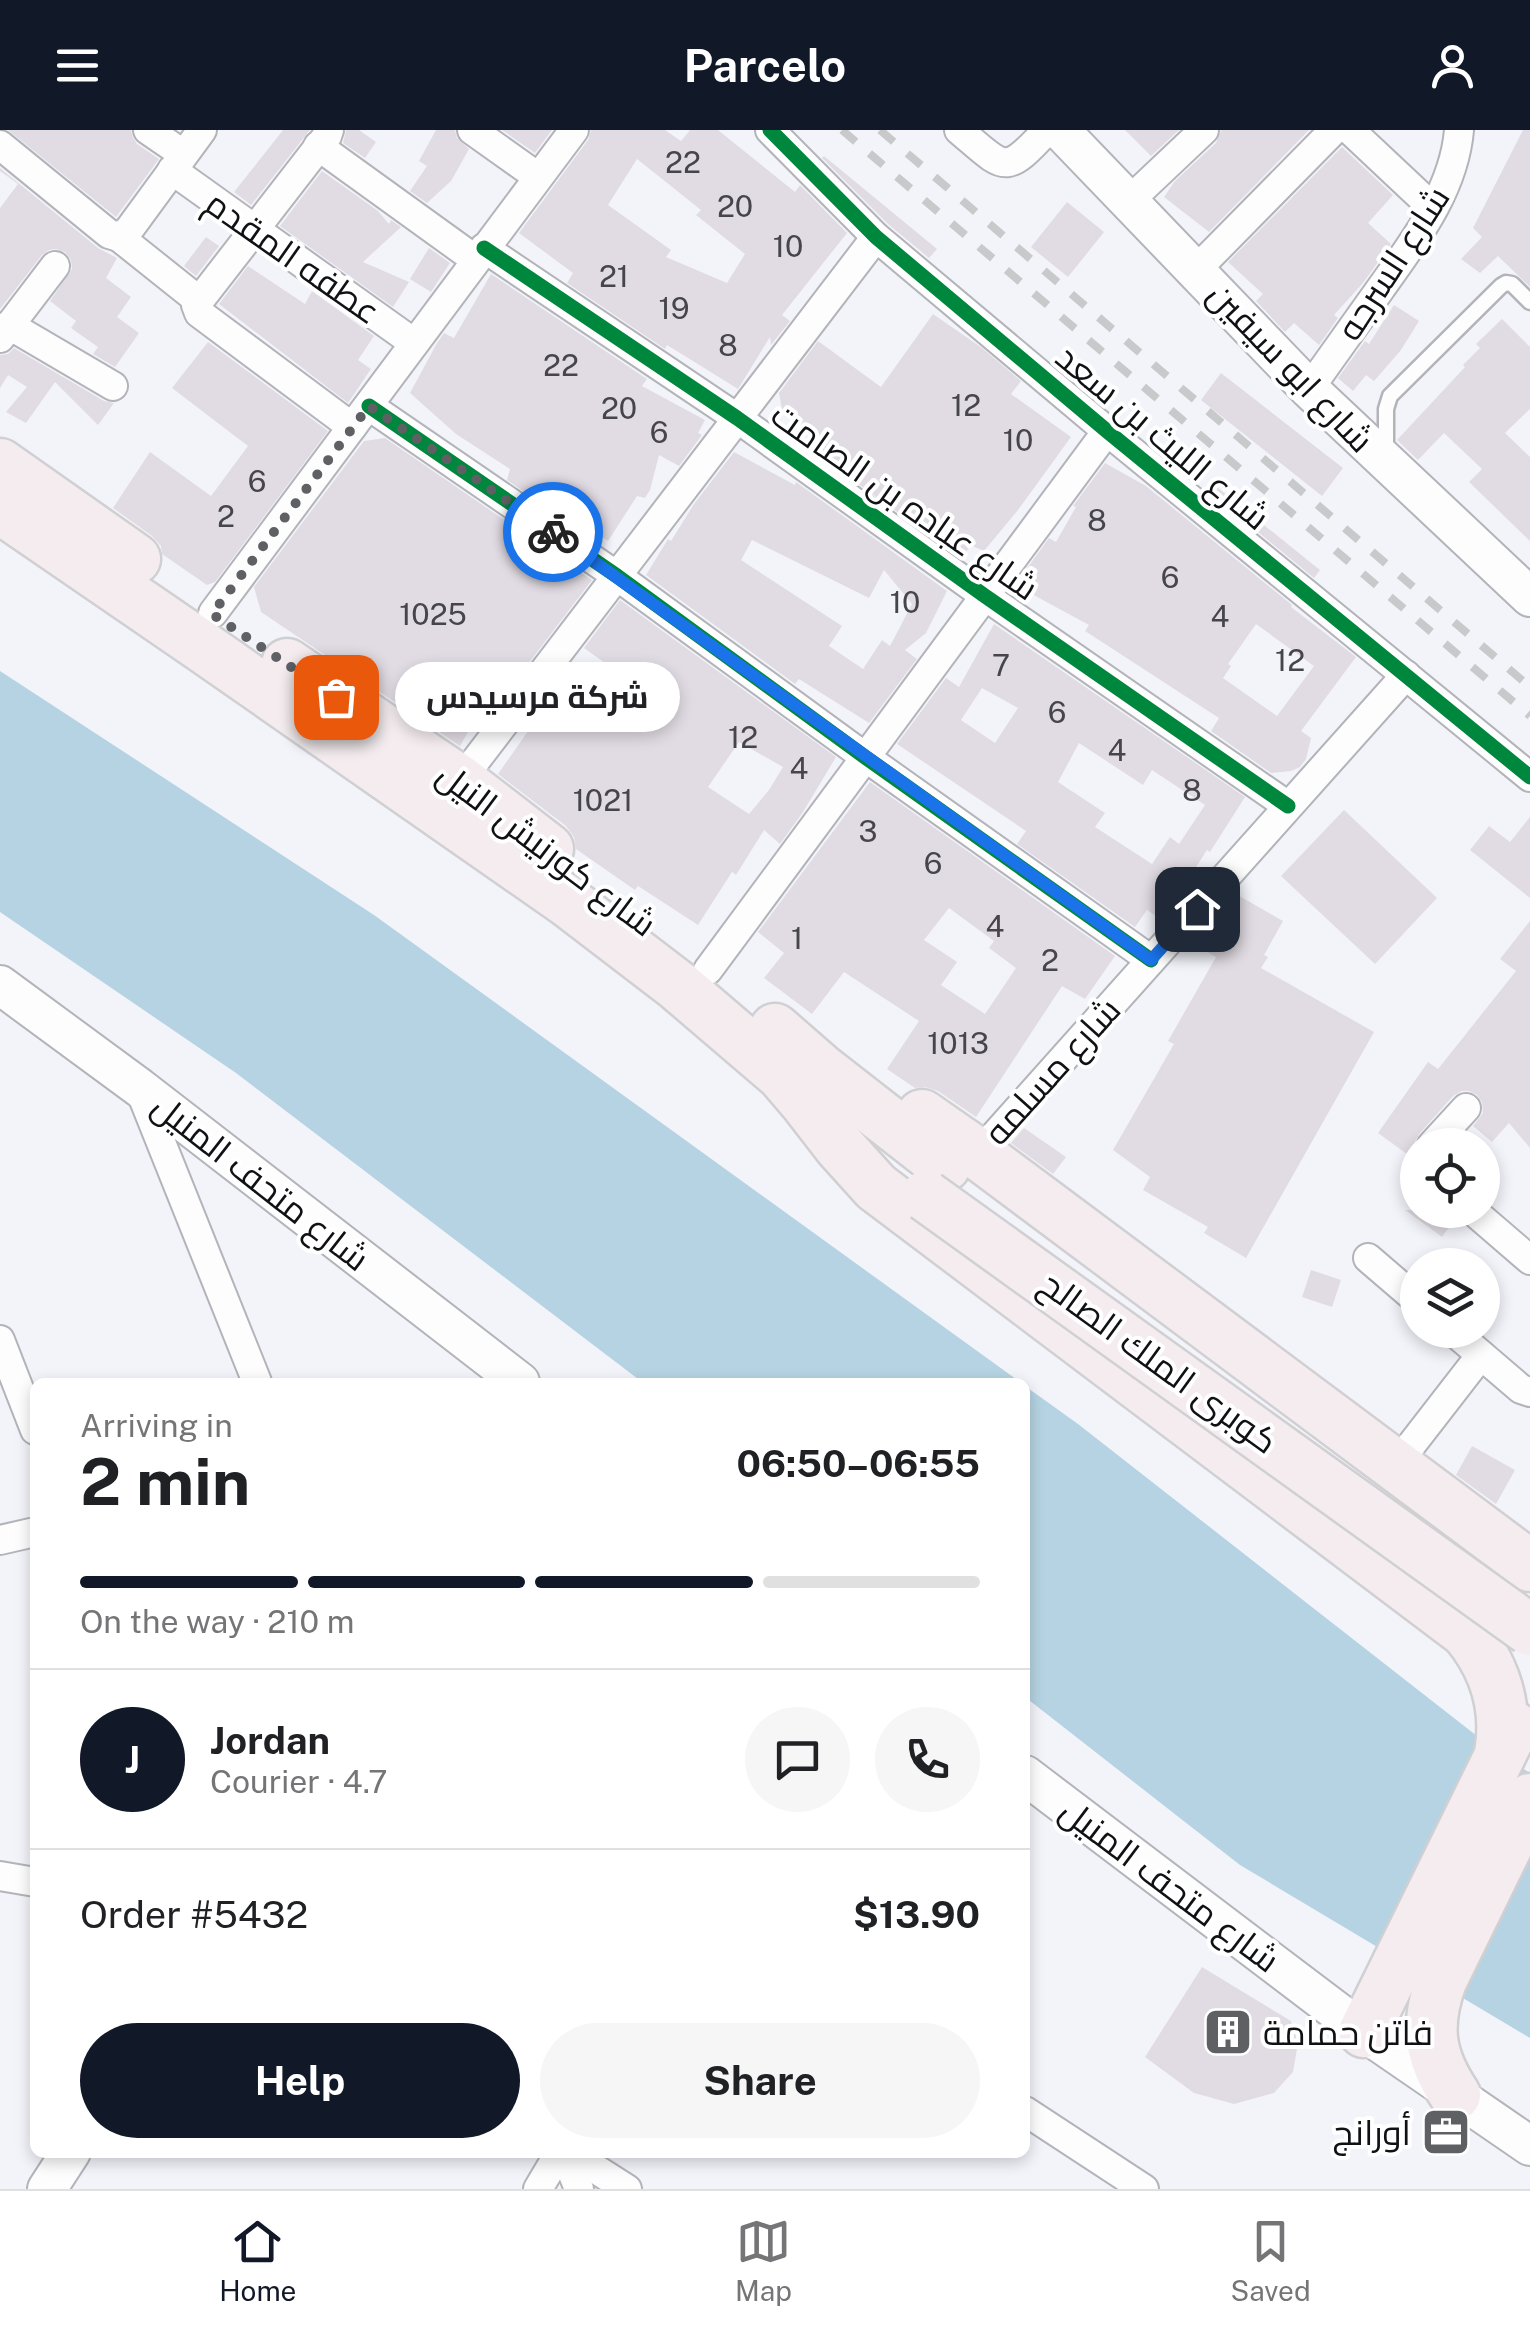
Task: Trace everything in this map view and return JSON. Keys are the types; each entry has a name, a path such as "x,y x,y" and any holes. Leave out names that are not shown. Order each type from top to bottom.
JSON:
{"highway":[{"name":"شارع كورنيش النيل","path":"0,464 212,614 460,781 708,970 822,1070 814,1083 567,901 0,508"},
{"path":"1404,1996 1500,1754 1516,1696 1466,1632 876,1187 839,1146 814,1083 866,1086 894,1098 978,1154 1530,1566"},
{"name":"كوبرى الملك الصالح","path":"814,1083 945,1166 1296,1431 1530,1597"},
{"name":"كوبرى الملك الصالح","path":"814,1083 926,1196 1530,1630"},
{"path":"1386,1572 1435,1496"},
{"path":"1404,1996 1530,1799"},
{"path":"1404,1996 1430,2028 1442,2075 1455,2095"}],"street":[{"name":"عطفه المقدم","path":"148,130 254,229 414,343"},
{"path":"119,237 126,234 202,130"},
{"path":"472,130 538,177"},
{"path":"212,614 574,130"},
{"name":"شارع الليث بن سعد","path":"770,130 876,237 1530,776"},
{"path":"959,130 998,162 1010,164 1022,158 1047,130"},
{"name":"شارع ابو سيفين","path":"1060,130 1309,389 1530,598"},
{"path":"1130,200 1204,130"},
{"path":"1196,270 1334,130"},
{"path":"1361,134 1433,208"},
{"name":"شارع السرجه","path":"1309,389 1421,231 1450,175 1461,137"},
{"path":"324,138 198,300 199,313 617,576 1151,960"},
{"name":"شارع عباده بن الصامت","path":"324,138 480,254 737,418 1288,806"},
{"path":"0,145 198,300"},
{"path":"460,781 876,237"},
{"path":"55,266 5,332 112,386"},
{"path":"708,970 1107,430"},
{"name":"شارع مسلمه","path":"978,1154 1406,675"},
{"name":"شارع متحف المنيل","path":"0,985 140,1088 515,1378"},
{"path":"140,1088 255,1378"},
{"path":"1448,1128 1466,1108"},
{"path":"1493,1228 1530,1260"},
{"path":"1368,1258 1400,1285"},
{"path":"0,1340 30,1417"},
{"path":"1473,1348 1521,1390 1530,1392"},
{"path":"1395,1466 1481,1355"},
{"path":"0,1540 30,1533"},
{"name":"شارع متحف المنيل","path":"1030,1778 1404,1996 1455,2095 1530,2146"},
{"path":"0,1876 30,1881"},
{"path":"1030,2114 1144,2189"},
{"path":"48,2189 67,2158"},
{"path":"538,2189 561,2158"},
{"path":"567,2158 579,2189"},
{"path":"575,2158 627,2189"}],"lane":[{"path":"1386,464 1386,409 1390,396 1501,286 1512,284 1530,302"}],"water":[{"path":"0,671 374,915 1014,1378 637,1378 236,1073 0,912"},
{"path":"1030,1390 1500,1754 1530,1773 1530,2038 1240,1865 1030,1701"}],"building":[{"path":"8,130 131,130 137,144 159,159 116,217"},
{"path":"283,130 310,130 251,205 234,192"},
{"path":"346,130 359,130 376,142 365,158 343,143"},
{"path":"436,130 455,130 457,138 469,149 451,181 427,203 410,191 427,166 419,161"},
{"path":"502,130 552,130 535,153"},
{"path":"591,130 665,130 681,141 690,130 718,130 795,192 800,185 847,233 782,315 790,321 771,345 770,337 738,389 667,345 665,349 567,283 573,273 519,233 588,140","holes":["637,159 701,210 696,215 745,254 727,283 666,257 671,250 608,205"]},
{"path":"1125,130 1179,130 1151,156"},
{"path":"1221,130 1309,130 1209,232 1164,197 1175,181 1216,143"},
{"path":"1523,130 1530,130 1530,287 1498,256 1480,273 1461,259 1482,237 1473,228"},
{"path":"1342,147 1393,195 1368,223 1391,244 1334,315 1338,318 1319,345 1294,323 1285,332 1256,301 1263,294 1228,262"},
{"path":"824,156 937,249 929,258 888,224"},
{"path":"0,168 98,248 117,258 106,278 131,297 117,317 139,333 115,367 93,354 98,347 71,328 76,321 50,301 72,269 65,252 56,249 42,255 0,309 0,208 18,184"},
{"path":"322,171 378,211 389,224 391,220 401,227 363,262 409,282 393,307 280,226"},
{"path":"1067,202 1104,232 1068,277 1031,247"},
{"path":"206,237 219,246 196,276 184,266"},
{"path":"429,248 450,263 431,292 410,279"},
{"path":"248,266 305,304 312,291 374,336 358,360 371,369 348,403 219,304"},
{"path":"491,274 647,379 642,386 705,420 698,433 702,435 679,466 659,455 650,490 645,498 637,496 608,541 507,480 510,469 456,434 410,393 437,343 444,333 454,338"},
{"path":"1394,305 1419,321 1374,381 1366,375 1353,391 1338,378 1365,341 1369,344"},
{"path":"933,314 1021,381 1011,394 1071,437 984,551 970,545 963,559 812,451 819,437 783,415 779,393 818,341 881,387"},
{"path":"1502,319 1530,347 1530,409 1505,433 1530,457 1530,541 1469,482 1482,469 1444,433 1418,460 1397,440 1465,367 1480,348 1476,344"},
{"path":"208,342 328,431 215,582 207,585 162,554 161,546 152,536 113,508 150,452 211,496 248,446 172,388"},
{"path":"14,348 104,401 114,403 98,425 55,382 26,423 6,412 27,387 8,375 0,388 0,355"},
{"path":"1221,373 1343,468 1322,496 1201,400"},
{"path":"385,438 592,580 477,731 472,725 460,746 261,612 254,587 364,441"},
{"path":"734,452 795,485 796,482 947,591 926,633 905,650 917,659 869,723 799,679 795,684 646,575","holes":["752,540 869,598 884,570 912,604 890,646 882,640 863,669 829,646 842,626 741,560"]},
{"path":"1105,463 1146,486 1356,657 1301,731 1311,738 1300,767 1271,773 1211,731 1219,718 1085,631 1089,625 1015,585 1049,538 1056,542 1076,507 1073,506","holes":["1256,624 1314,666 1277,716 1223,678 1231,666 1228,664"]},
{"path":"1213,484 1320,570 1314,578 1208,491"},
{"path":"620,600 836,757 780,844 764,830 698,925 638,886 635,890 576,849 566,826 498,774 559,687 585,706 612,668 584,648","holes":["739,742 783,767 749,814 708,787"]},
{"path":"994,624 1245,797 1162,920 1147,910 1135,927 1017,844 1026,831 897,744 946,678 959,687","holes":["982,688 1018,708 995,743 961,720","1079,743 1143,785 1152,770 1205,805 1179,844 1170,837 1152,864 1095,827 1105,813 1058,782"]},
{"path":"870,782 1115,956 1085,999 1062,986 976,1117 938,1091 915,1088 887,1069 919,1021 844,972 812,1014 764,978 784,953 758,932","holes":["949,908 994,941 989,948 1016,968 985,1014 941,985 957,962 924,940"]},
{"path":"1344,810 1437,898 1375,964 1281,876"},
{"path":"1530,817 1530,898 1470,850 1489,826 1510,842"},
{"path":"1236,894 1283,921 1261,968 1374,1032 1246,1258 1204,1233 1208,1227 1143,1190 1150,1177 1113,1150 1174,1044 1168,1041 1216,957 1204,950"},
{"path":"1530,921 1530,1148 1509,1123 1500,1133 1500,1128 1475,1128 1473,1126 1483,1113 1482,1102 1477,1095 1462,1091 1424,1128 1400,1128 1400,1149 1378,1133 1428,1062 1438,1069 1516,971 1500,959"},
{"path":"1024,1128 1066,1157 1053,1174 1011,1143"},
{"path":"1430,1228 1448,1228 1442,1237"},
{"path":"1311,1270 1341,1280 1332,1307 1302,1297"},
{"path":"1472,1446 1515,1470 1496,1504 1456,1475"},
{"name":"فاتن حمامة","path":"1202,1967 1291,2021 1298,2043 1293,2072 1274,2093 1234,2104 1194,2093 1145,2057"}],"railway":[{"path":"842,130 1530,716"},
{"path":"880,130 1530,687"}],"cycle path":[{"path":"770,130 876,237 1530,777"},
{"path":"484,248 737,418 1288,806"},
{"path":"369,406 617,576 1151,960"}],"way so far":[{"path":"336,697 212,614 369,406 553,532"}],"place":[{"name":"شركة مرسيدس","path":"336,697"},
{"name":"فاتن حمامة","path":"1228,2032"},
{"name":"أورانج","path":"1446,2132"}],"route":[{"path":"553,532 1151,960 1197,909"}]}
